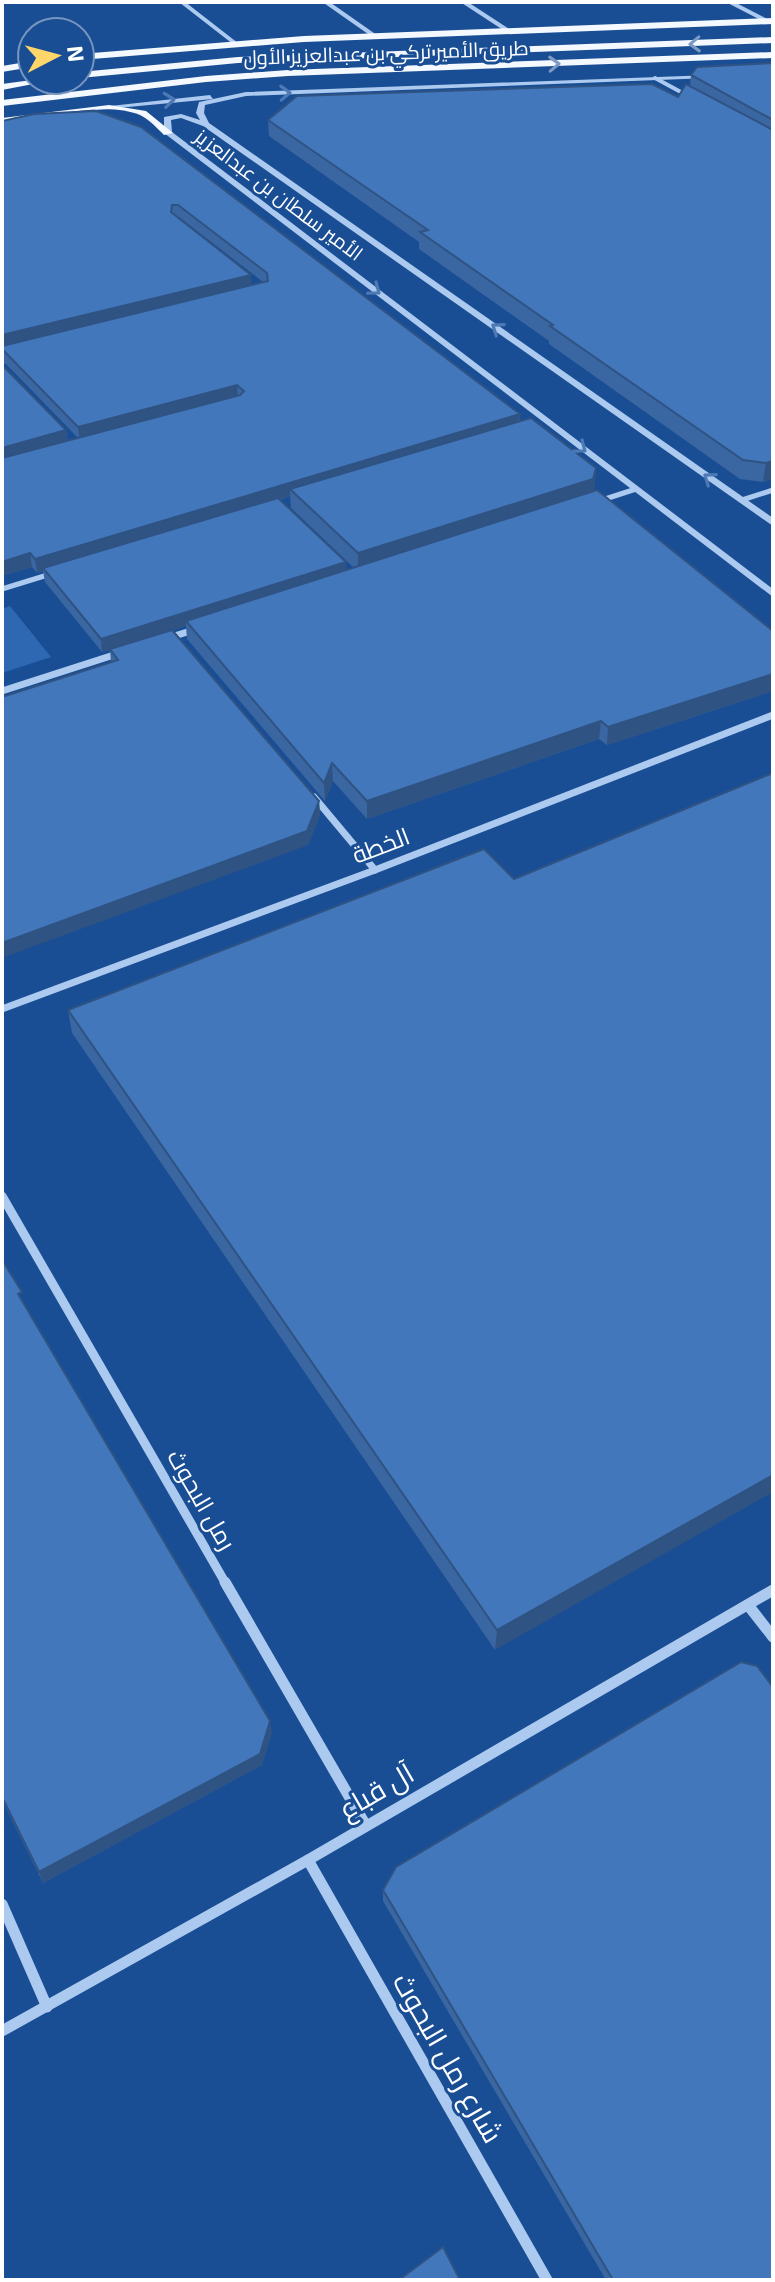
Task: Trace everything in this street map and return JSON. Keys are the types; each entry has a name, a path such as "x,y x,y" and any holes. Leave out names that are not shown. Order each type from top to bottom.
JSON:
{"main road":[{"path":"96,56 236,44 770,21"},
{"name":"طريق الأمير تركي بن عبدالعزيز الأول","path":"96,73 238,60 773,40"},
{"path":"96,64 299,50 456,50"},
{"name":"طريق الأمير تركي بن عبدالعزيز الأول","path":"2,106 206,79 288,73 773,55"},
{"path":"2,121 113,108 136,110 152,117 168,133"}],"street":[{"path":"182,2 236,44"},
{"path":"326,2 376,37"},
{"path":"464,2 510,32"},
{"path":"730,2 770,21"},
{"path":"36,115 246,94 714,76"},
{"path":"655,78 694,100"},
{"path":"206,124 200,113 202,104 246,94"},
{"name":"الأمير سلطان بن عبدالعزيز","path":"773,523 206,124 181,116 167,119 168,133 773,594"},
{"path":"534,428 549,424"},
{"path":"592,503 636,489"},
{"path":"742,500 773,490"},
{"path":"2,589 61,571"},
{"path":"161,640 206,626"},
{"path":"176,636 186,647"},
{"path":"2,691 132,649"},
{"name":"الخطة","path":"2,1009 375,870 773,715"},
{"path":"305,788 375,870"},
{"name":"رمل البحوث","path":"2,1196 365,1824"},
{"name":"آل قباع","path":"2,2031 308,1860 365,1824 773,1590"},
{"path":"748,1605 773,1637"},
{"name":"شارع رمل البحوث","path":"308,1860 547,2280"},
{"path":"2,1904 47,2007"}],"shaded area":[{"path":"10,606 51,657 2,673 2,609"}],"building":[{"path":"773,63 773,120 691,75 697,67"},
{"path":"652,84 678,97 686,84 773,130 773,461 743,460 420,232 428,230 268,120 297,96"},
{"path":"96,111 141,127 520,414 35,559 30,553 2,562 2,458 240,395 244,391 237,385 78,427 2,351 2,346 268,281 267,273 178,205 172,205 171,212 251,275 2,335 2,121 34,114"},
{"path":"2,365 66,430 2,448"},
{"path":"531,418 596,468 593,479 358,553 290,489"},
{"path":"597,490 773,631 773,674 608,727 601,721 367,801 332,763 324,783 186,621"},
{"path":"278,498 346,562 101,639 43,568"},
{"path":"172,630 319,801 307,831 2,943 2,697 118,660 110,649"},
{"path":"773,773 773,1475 497,1630 68,1010 484,849 514,879"},
{"path":"2,1260 22,1292 18,1294 270,1721 260,1754 39,1872 2,1797"},
{"path":"741,1662 757,1666 773,1687 773,2280 613,2280 383,1890 396,1867"},
{"path":"443,2247 460,2280 399,2280"}]}
